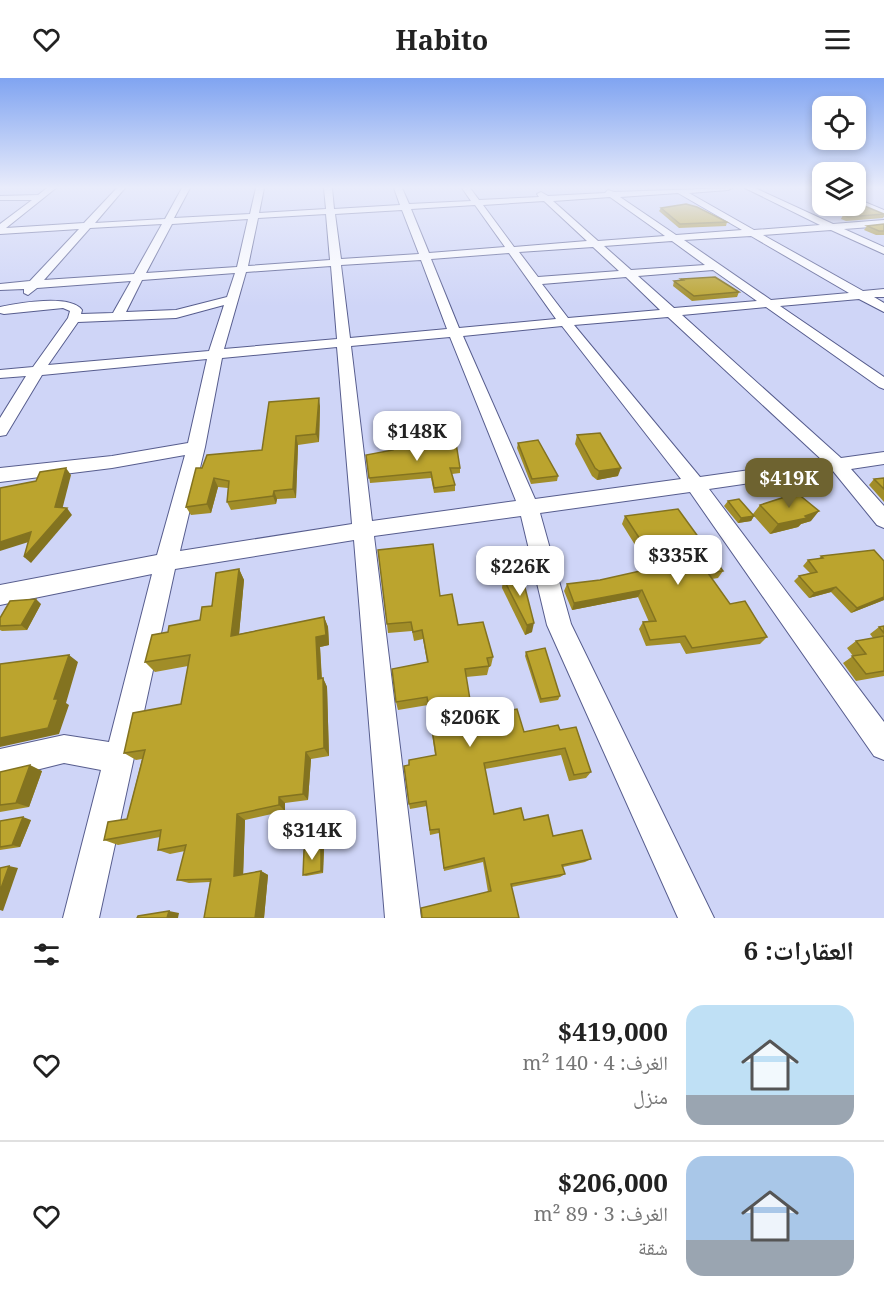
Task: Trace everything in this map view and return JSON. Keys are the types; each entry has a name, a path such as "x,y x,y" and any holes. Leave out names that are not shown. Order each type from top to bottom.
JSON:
{"street":[{"path":"0,229 53,227"},
{"path":"2,311 34,286 87,227"},
{"path":"118,315 165,227"},
{"path":"81,918 166,562 196,447 215,355 241,271 250,227"},
{"path":"331,227 403,918"},
{"path":"414,227 454,332 529,508 559,625 696,918"},
{"path":"495,227 564,321 695,484 884,746"},
{"path":"577,227 837,464 884,520"},
{"path":"658,227 884,384"},
{"path":"744,227 884,308"},
{"path":"0,288 425,255 828,227"},
{"path":"831,227 884,251"},
{"path":"535,281 626,272 715,267"},
{"path":"0,374 884,292"},
{"path":"74,318 176,314 233,298"},
{"path":"0,431 37,371 74,318 76,310 67,305 2,311"},
{"path":"0,475 112,462 196,447"},
{"path":"0,595 166,562 363,530 884,458"},
{"path":"0,764 64,749 119,759"}],"building":[{"path":"870,227 884,227 884,231"},
{"path":"715,277 739,292 694,296 674,281 683,280 681,279"},
{"path":"319,398 316,434 296,436 293,489 274,491 273,496 227,502 229,481 214,478 207,504 186,507 196,468 202,468 207,455 262,450 269,402"},
{"path":"600,433 621,468 599,471 595,468 577,435"},
{"path":"538,440 558,476 532,479 518,443"},
{"path":"456,443 460,468 450,468 455,485 434,488 431,472 369,478 366,455 393,450 393,447"},
{"path":"66,468 55,507 67,508 24,557 31,532 0,542 0,488 36,481 40,472"},
{"path":"884,478 884,489 874,479"},
{"path":"797,493 819,511 805,516 807,518 778,524 760,505"},
{"path":"739,499 754,516 741,518 728,501"},
{"path":"678,509 723,571 708,573 730,604 745,601 767,637 692,648 685,636 650,640 643,622 656,621 642,590 574,603 567,584 600,580 658,567 625,516"},
{"path":"433,544 440,596 452,594 458,625 483,622 493,657 487,658 489,666 465,669 473,718 517,709 524,732 558,725 560,730 576,727 591,772 574,775 565,748 484,763 494,814 521,808 524,820 548,815 553,836 582,830 591,859 562,865 565,874 511,884 519,918 422,918 421,908 491,891 484,858 444,868 439,829 430,830 426,801 409,804 404,766 409,765 409,760 436,755 427,697 396,702 392,669 428,662 422,630 413,632 411,622 387,624 378,550"},
{"path":"874,550 884,561 884,597 857,608 836,587 814,593 799,576 817,572 808,560 823,558 821,556"},
{"path":"239,569 231,636 324,617 326,635 316,637 318,679 323,678 324,748 306,752 303,794 279,797 279,805 237,814 234,876 261,871 255,918 204,918 211,879 177,880 186,845 158,850 161,830 104,840 108,822 127,819 145,750 124,753 133,713 181,704 190,655 145,662 152,635 168,632 169,626 200,620 202,607 212,606 216,573"},
{"path":"522,576 534,623 527,625 503,578"},
{"path":"36,599 21,625 0,626 0,618 10,601"},
{"path":"884,636 884,671 866,674 852,656 866,654 856,641"},
{"path":"545,648 560,696 541,699 526,652"},
{"path":"69,655 54,699 58,699 48,728 0,738 0,664"},
{"path":"30,765 16,803 0,805 0,772"},
{"path":"23,817 12,845 0,847 0,821"},
{"path":"321,846 321,871 303,875 304,850"},
{"path":"9,866 0,891 0,868"},
{"path":"169,911 167,918 137,918 138,916"}]}
